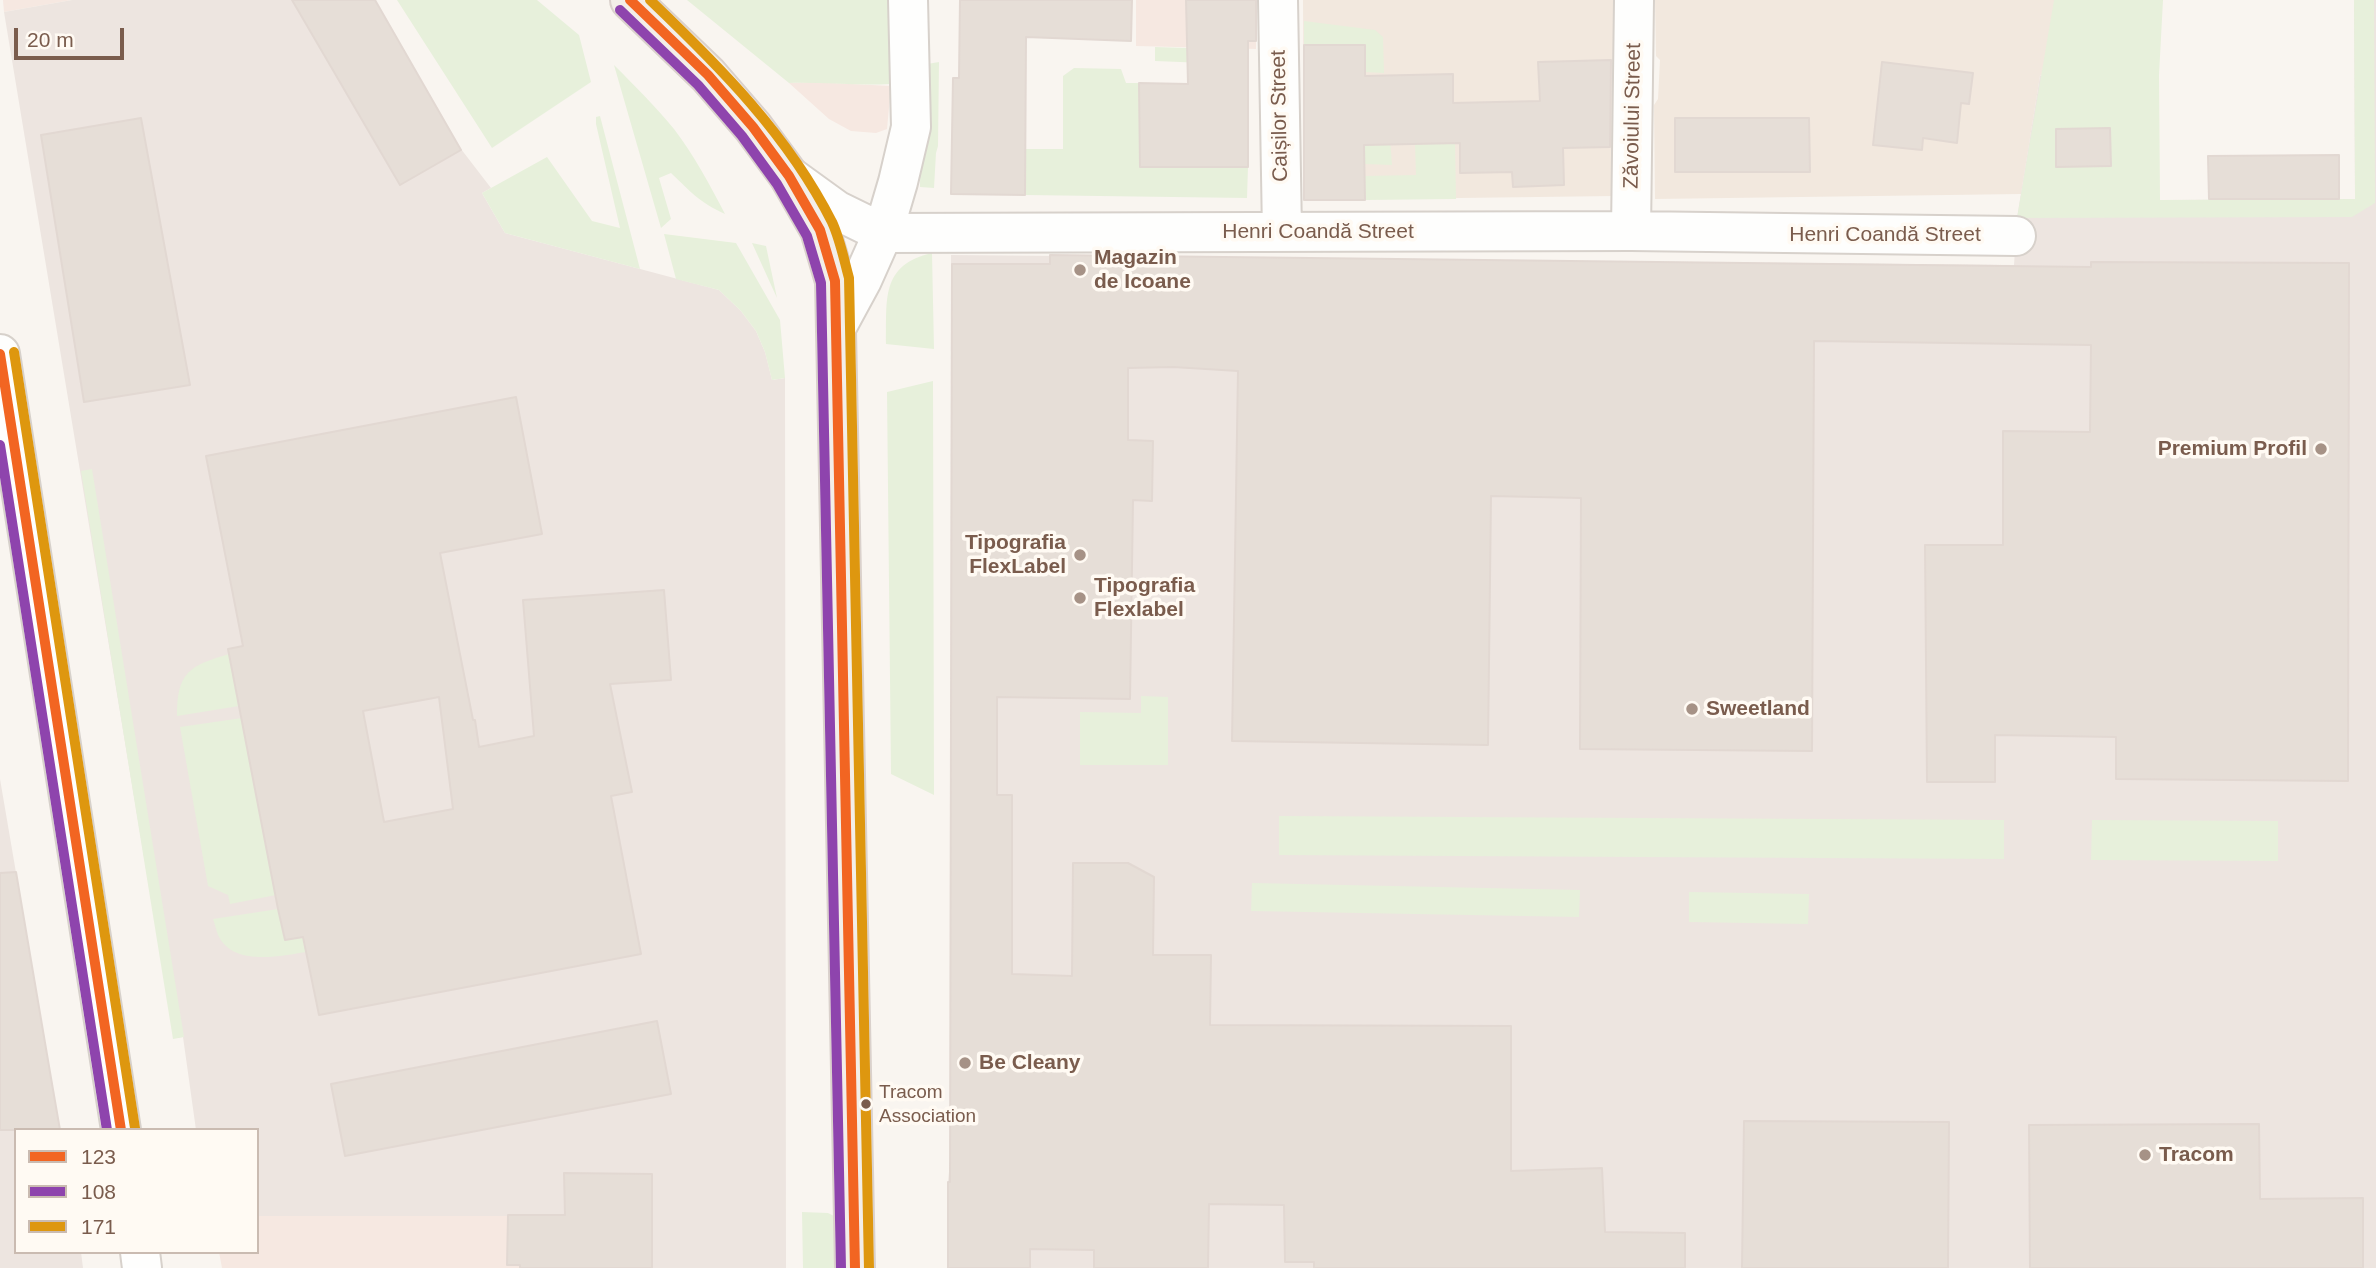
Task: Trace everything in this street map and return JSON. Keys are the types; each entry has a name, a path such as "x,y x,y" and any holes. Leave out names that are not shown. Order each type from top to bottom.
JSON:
{"main road":[{"name":"Henri Coandă Street","path":"630,0 708,75 789,176"},
{"path":"789,176 820,230 835,281 855,1268"}],"street":[{"path":"836,328 883,233 911,127 908,0"},
{"name":"Caișilor Street","path":"1278,0 1282,232"},
{"name":"Zăvoiului Street","path":"1631,232 1634,0"},
{"name":"Henri Coandă Street","path":"789,176 836,210 883,233 1631,232 2016,236"},
{"path":"0,354 121,1128"}],"shaded area":[{"path":"3,0 72,0 4,12"},
{"path":"72,0 375,0 461,149 491,188 482,193 505,233 719,290 741,311 756,331 772,380 785,378 786,1268 556,1268 556,1216 259,1216 259,1128 196,1128 183,1037 174,1038 4,12"},
{"path":"1136,0 1256,0 1256,49 1136,46"},
{"path":"1303,0 1615,0 1615,196 1304,200"},
{"path":"1655,0 2163,0 2040,76 2021,194 1655,199 1654,105 1658,99 1660,60 1656,56"},
{"path":"2354,0 2376,0 2376,1268 948,1268 951,255 2014,265 2017,218 2040,76 2159,75 2159,200 2355,199"},
{"path":"789,83 891,86 887,129 876,133 851,131 829,119"},
{"path":"0,779 60,1128 14,1128 14,1254 81,1254 83,1268 0,1268"},
{"path":"259,1216 557,1216 556,1268 222,1268 219,1254 259,1254"}],"green space":[{"path":"397,0 537,0 579,35 591,82 492,148"},
{"path":"687,0 889,0 890,84 789,83"},
{"path":"2054,0 2163,0 2159,75 2160,200 2355,199 2354,0 2374,0 2375,203 2352,217 2017,218"},
{"path":"1304,21 1375,30 1383,37 1384,73 1365,72 1365,45 1304,45"},
{"path":"1155,47 1248,50 1248,84 1205,63 1155,61"},
{"path":"939,62 938,146 934,188 920,187 921,65"},
{"path":"614,65 674,129 708,181 725,214 702,201 671,173 659,178 671,219 661,228"},
{"path":"1074,68 1121,69 1126,83 1139,83 1140,167 1248,167 1247,198 1025,195 1026,149 1063,149 1063,76"},
{"path":"1365,85 1386,85 1392,165 1365,164"},
{"path":"600,116 640,269 505,233 482,193 547,157 592,221 620,228 596,124 596,117"},
{"path":"1415,143 1455,143 1456,199 1365,200 1365,176 1416,175"},
{"path":"664,234 736,243 780,320 785,378 772,380 756,331 741,311 719,290 676,279"},
{"path":"752,243 766,246 777,298"},
{"path":"932,253 934,349 886,344 887,299 895,275 903,266"},
{"path":"933,381 934,795 891,774 887,392"},
{"path":"92,469 184,1037 173,1039 81,471"},
{"path":"229,654 239,706 177,716 180,689 188,673 195,667"},
{"path":"1141,696 1168,697 1168,765 1080,765 1080,712 1141,713"},
{"path":"242,718 276,895 230,904 228,895 208,886 180,727"},
{"path":"1279,816 2004,820 2004,859 1279,855"},
{"path":"2092,820 2278,821 2278,861 2091,860"},
{"path":"1252,883 1580,890 1579,917 1251,911"},
{"path":"1689,892 1809,894 1808,924 1689,922"},
{"path":"278,909 285,940 304,937 306,952 258,957 234,952 218,935 213,919"},
{"path":"802,1212 828,1213 836,1217 840,1268 803,1268"}],"building":[{"path":"292,0 375,0 461,150 400,185"},
{"path":"960,0 1132,0 1131,41 1026,37 1025,195 951,194 953,78 959,78"},
{"path":"1186,0 1256,0 1256,41 1248,41 1248,167 1140,167 1139,83 1188,84"},
{"path":"1304,45 1365,45 1365,76 1453,74 1453,103 1540,101 1538,62 1611,60 1610,147 1563,148 1564,185 1513,187 1512,172 1460,173 1460,143 1364,145 1365,200 1304,200"},
{"path":"1882,62 1973,73 1969,104 1961,103 1957,143 1923,138 1922,150 1873,145"},
{"path":"141,118 190,385 84,402 41,135"},
{"path":"1675,118 1809,118 1810,172 1675,172"},
{"path":"2110,128 2111,166 2056,167 2056,129"},
{"path":"2339,155 2339,199 2209,199 2208,156"},
{"path":"1050,255 2091,267 2091,262 2349,263 2348,781 2116,779 2116,737 1995,735 1995,782 1927,782 1925,545 2003,545 2003,431 2090,432 2091,345 1814,341 1812,751 1580,749 1581,498 1491,496 1488,745 1232,741 1238,371 1173,367 1128,368 1128,440 1153,441 1152,501 1133,500 1130,699 997,697 997,795 1012,795 1012,974 1072,976 1073,863 1128,863 1154,877 1153,955 1211,955 1210,1025 1511,1026 1511,1171 1602,1168 1605,1232 1685,1233 1685,1268 1314,1268 1314,1262 1285,1262 1284,1205 1209,1204 1208,1268 1094,1268 1094,1250 1030,1249 1030,1268 948,1268 952,264 1050,264"},
{"path":"516,397 542,534 440,553 479,747 534,736 523,600 664,590 671,680 610,684 632,792 611,796 641,954 319,1015 303,937 285,940 278,909 228,649 243,646 206,456","holes":["439,697 453,809 384,822 363,711"]},
{"path":"16,872 60,1128 0,1130 0,873"},
{"path":"657,1021 671,1094 345,1156 331,1084"},
{"path":"1744,1121 1949,1122 1948,1268 1742,1268"},
{"path":"2259,1124 2260,1199 2363,1198 2363,1268 2030,1268 2029,1125"},
{"path":"564,1173 652,1174 652,1268 520,1268 520,1265 507,1265 508,1215 565,1215"}],"transit line":[{"name":"123","path":"630,0 708,75 753,127 789,176 820,230 835,281 855,1268"},
{"name":"171","path":"650,0 727,77 774,131 795,160 832,222 849,278 869,1268"},
{"name":"108","path":"620,10 698,85 742,136 777,184 807,236 821,283 841,1268"},
{"name":"171","path":"14,352 135,1128"},
{"name":"123","path":"0,354 121,1128"},
{"name":"108","path":"0,445 107,1128"}],"place":[{"name":"Magazin de Icoane","path":"1080,270"},
{"name":"Premium Profil","path":"2321,449"},
{"name":"Tipografia FlexLabel","path":"1080,555"},
{"name":"Tipografia Flexlabel","path":"1080,598"},
{"name":"Sweetland","path":"1692,709"},
{"name":"Be Cleany","path":"965,1063"},
{"name":"Tracom Association","path":"866,1104"},
{"name":"Tracom","path":"2145,1155"}]}
